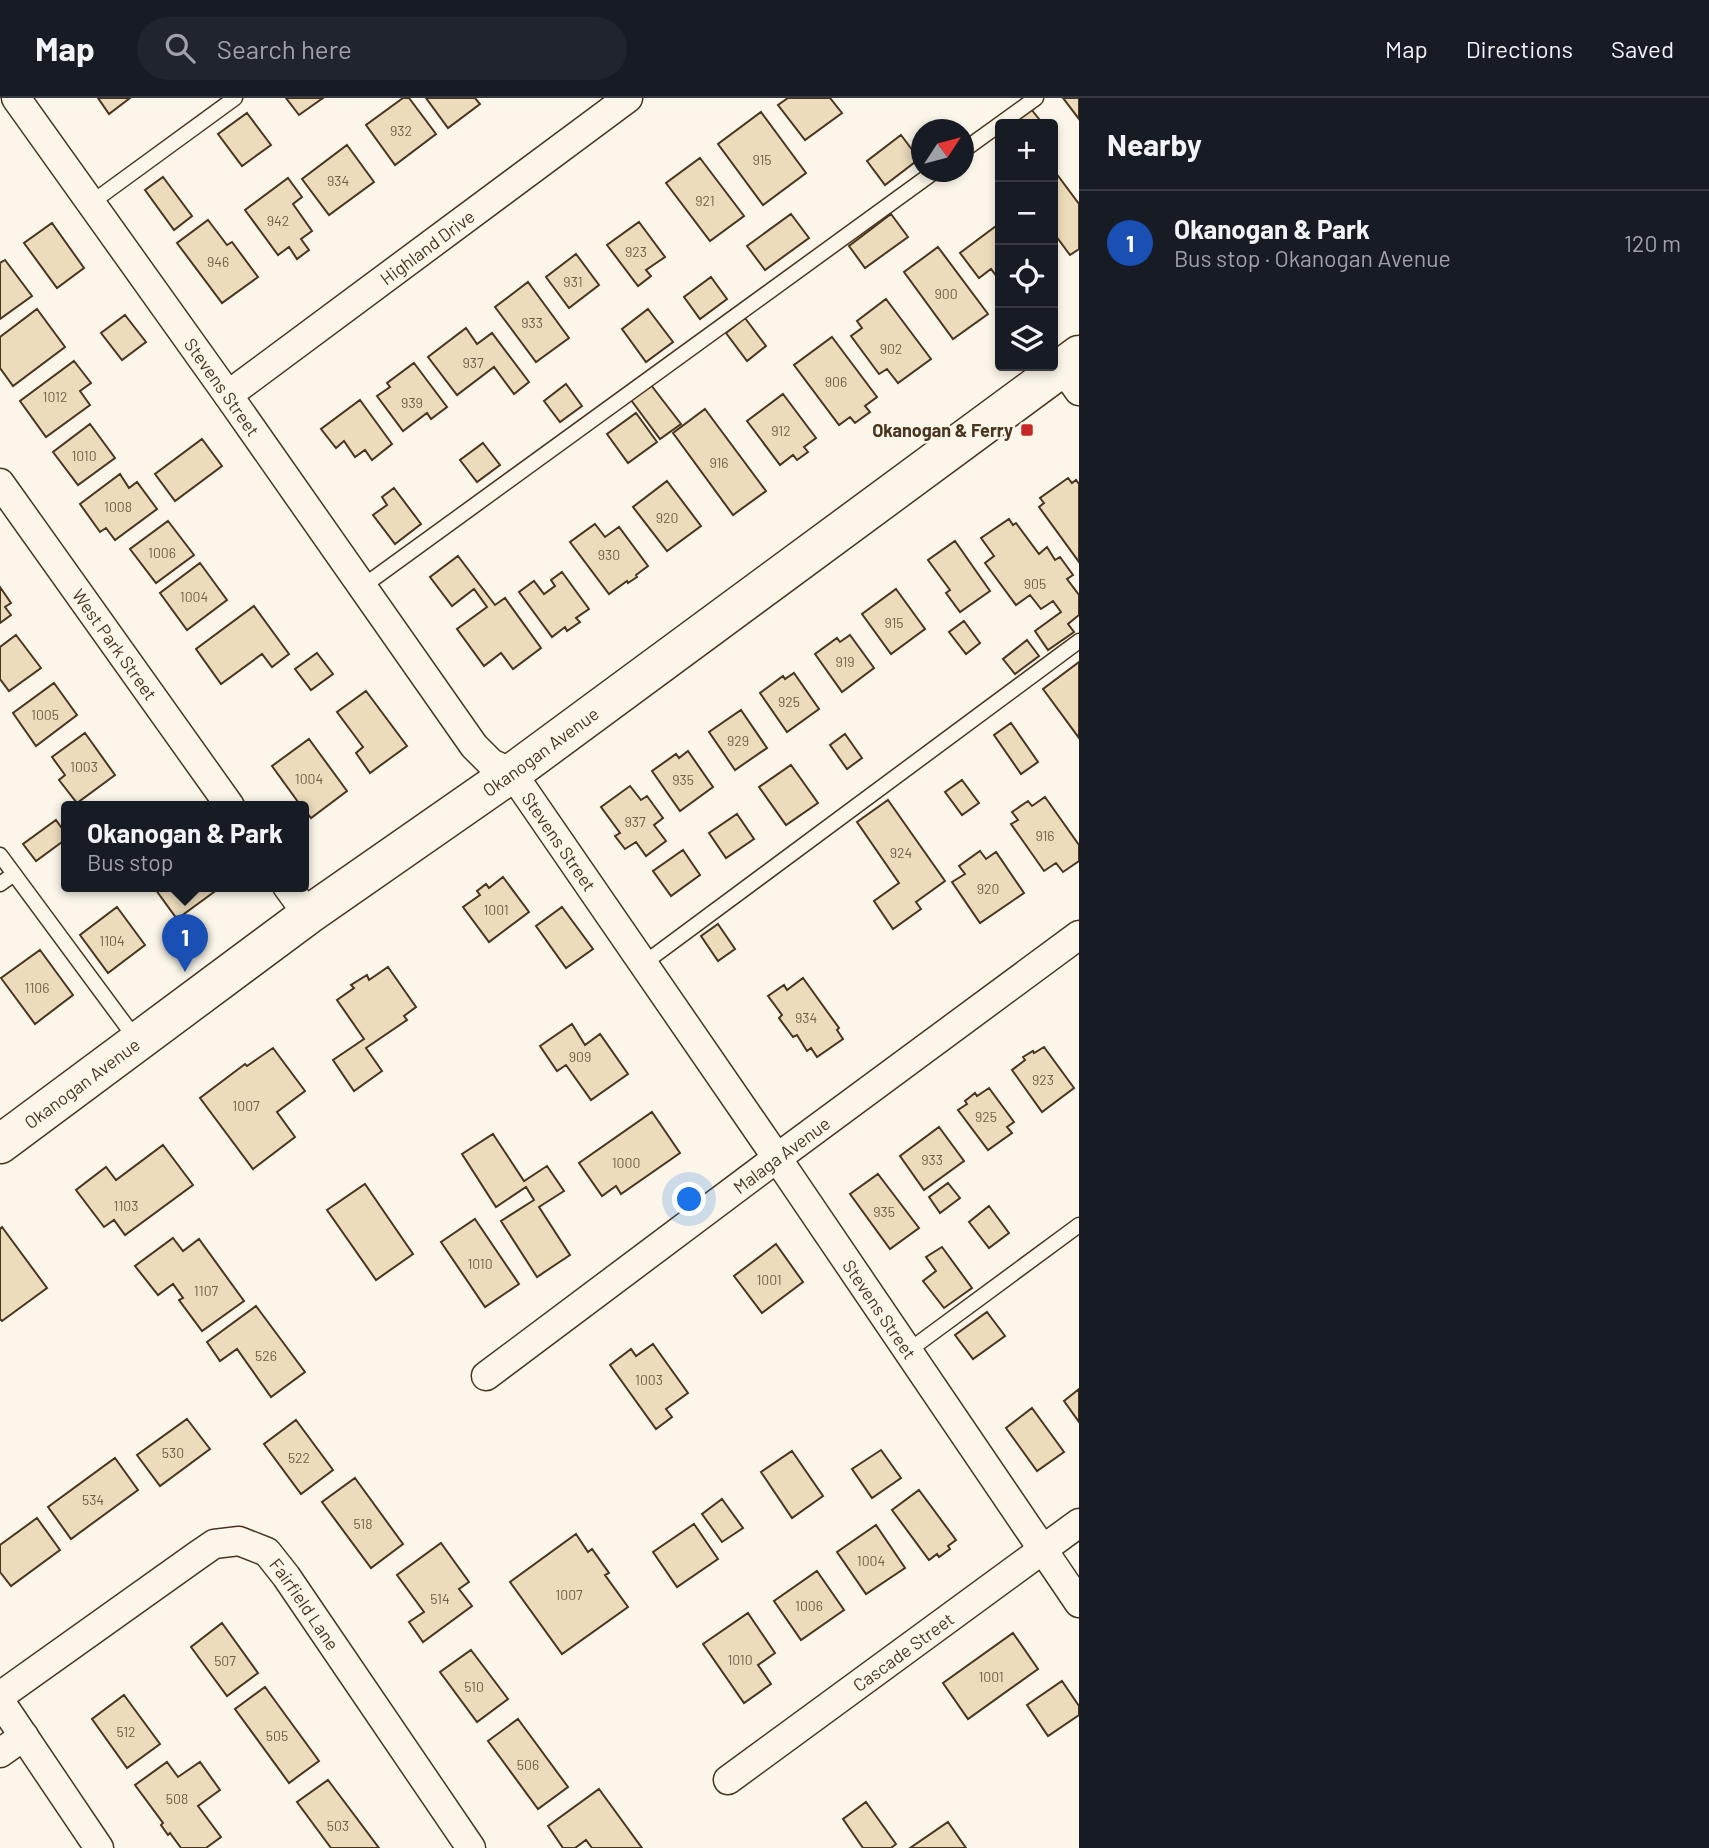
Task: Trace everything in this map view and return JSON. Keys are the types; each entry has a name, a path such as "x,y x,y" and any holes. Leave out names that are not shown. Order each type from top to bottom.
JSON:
{"street":[{"name":"Stevens Street","path":"16,98 474,746 491,763 512,774 1079,1603"},
{"name":"Highland Drive","path":"228,395 628,98"},
{"name":"Okanogan Avenue","path":"0,1144 138,1042 297,901 512,774 1073,371"},
{"name":"West Park Street","path":"0,483 226,801"},
{"name":"Malaga Avenue","path":"486,1376 1079,935"},
{"name":"Cascade Street","path":"728,1780 1079,1523"},
{"name":"Fairfield Lane","path":"0,1698 214,1544 239,1541 267,1552 286,1576 471,1848"},
{"path":"0,1698 99,1848"},
{"path":"0,1753 24,1736"}],"lane":[{"path":"91,202 235,98"},
{"path":"974,143 1036,98"},
{"path":"362,587 920,182"},
{"path":"643,964 1079,641"},
{"path":"0,855 138,1042"},
{"path":"0,884 14,874"},
{"path":"908,1351 1079,1225"}],"building":[{"path":"98,98 130,98 109,114"},
{"path":"286,98 323,98 299,115"},
{"path":"403,98 409,98 436,134 395,165 366,125"},
{"path":"426,98 475,98 480,104 448,128"},
{"path":"788,98 830,98 842,113 805,140 778,105"},
{"path":"1063,98 1079,98 1079,119"},
{"path":"1031,109 1039,119 1017,119"},
{"path":"761,112 806,173 763,205 718,144"},
{"path":"247,113 271,145 242,166 218,134"},
{"path":"901,135 911,148 911,165 885,185 867,161"},
{"path":"347,145 374,182 329,215 302,179"},
{"path":"700,158 744,216 710,241 666,183"},
{"path":"1058,176 1079,204 1079,249 1070,255 1058,239"},
{"path":"163,177 192,216 174,230 145,190"},
{"path":"288,178 302,197 293,204 312,231 301,239 309,250 297,259 289,247 278,255 245,210"},
{"path":"791,214 809,238 765,270 747,246"},
{"path":"891,214 908,237 865,268 849,246"},
{"path":"208,220 227,245 232,242 258,277 222,303 177,243"},
{"path":"639,222 665,257 646,270 651,276 638,286 607,245"},
{"path":"52,223 84,268 57,288 24,243"},
{"path":"995,227 995,274 991,269 979,278 960,253"},
{"path":"938,247 988,314 953,339 904,272"},
{"path":"576,254 599,285 569,308 546,277"},
{"path":"5,260 32,296 0,319 0,263"},
{"path":"711,277 727,299 700,319 684,297"},
{"path":"528,282 569,338 536,362 495,307"},
{"path":"886,299 931,359 898,383 887,369 879,374 851,336 862,328 857,321"},
{"path":"37,309 65,347 13,386 0,368 0,337"},
{"path":"648,309 673,342 646,362 622,329"},
{"path":"125,315 146,342 122,360 101,333"},
{"path":"745,318 766,346 747,361 726,333"},
{"path":"466,328 477,344 492,333 529,382 514,394 494,367 457,395 428,357"},
{"path":"832,337 877,397 865,406 870,412 855,423 850,417 839,425 794,365"},
{"path":"74,361 91,383 80,391 90,405 46,437 20,401"},
{"path":"414,363 447,407 431,419 427,413 403,431 377,396 390,387 387,383"},
{"path":"566,384 582,406 560,422 544,401"},
{"path":"651,385 681,424 660,439 631,400"},
{"path":"783,394 816,438 804,447 808,452 797,460 793,455 780,465 747,421"},
{"path":"360,400 392,444 372,460 365,450 355,457 344,441 336,448 321,429"},
{"path":"705,409 766,491 733,515 673,433"},
{"path":"636,413 657,442 628,463 607,434"},
{"path":"90,424 115,458 78,485 53,452"},
{"path":"202,439 222,466 175,501 155,474"},
{"path":"483,443 500,465 477,482 460,460"},
{"path":"120,474 129,488 137,482 157,509 115,540 106,528 100,532 80,504"},
{"path":"1068,478 1072,483 1076,480 1079,484 1079,562 1039,507 1044,503 1040,498"},
{"path":"667,481 701,526 667,551 633,507"},
{"path":"394,488 421,524 395,544 373,515 387,505 382,497"},
{"path":"1009,519 1013,525 1016,523 1039,554 1047,547 1055,560 1060,557 1073,575 1067,579 1079,595 1079,615 1068,624 1074,632 1048,650 1035,631 1061,612 1053,601 1041,609 1030,595 1016,605 985,563 994,556 981,538"},
{"path":"168,521 194,555 156,583 130,549"},
{"path":"595,524 605,537 619,527 648,566 636,575 637,577 609,594 570,542"},
{"path":"955,541 990,591 960,612 946,593 950,590 928,560"},
{"path":"458,556 495,605 505,598 541,648 513,669 501,653 484,666 457,629 487,607 474,589 452,606 430,577"},
{"path":"200,563 227,600 187,630 160,593"},
{"path":"562,572 589,609 576,618 580,622 567,631 565,627 552,637 519,592 534,581 544,594 555,586 551,580"},
{"path":"0,587 11,603 5,607 11,615 0,623"},
{"path":"896,589 925,629 891,654 862,614"},
{"path":"254,606 289,654 272,667 262,654 221,684 196,649"},
{"path":"964,621 980,643 966,654 949,632"},
{"path":"16,635 41,668 9,691 0,679 0,647"},
{"path":"850,635 874,668 842,692 815,654 837,638 840,642"},
{"path":"1027,640 1039,656 1015,674 1003,659"},
{"path":"317,653 333,674 311,690 295,669"},
{"path":"1079,662 1079,738 1043,689"},
{"path":"794,673 819,709 787,732 760,693 783,676 785,679"},
{"path":"54,683 77,715 36,746 13,713"},
{"path":"366,691 407,746 370,773 356,753 363,747 337,712"},
{"path":"741,710 767,748 735,770 709,732"},
{"path":"1011,723 1038,762 1021,774 994,735"},
{"path":"85,733 115,775 80,801 75,801 59,780 65,775 52,757"},
{"path":"845,734 862,758 847,769 830,745"},
{"path":"309,739 347,791 311,818 309,801 297,801 272,766"},
{"path":"688,751 713,787 680,811 652,771 676,754 679,758"},
{"path":"791,765 818,803 786,825 759,787"},
{"path":"962,780 979,803 962,815 945,792"},
{"path":"630,786 641,800 647,796 663,818 654,825 666,841 646,856 636,842 625,849 615,836 620,833 601,807"},
{"path":"1045,797 1079,845 1079,861 1063,872 1056,863 1044,871 1011,824 1018,820 1012,812 1028,801 1032,806"},
{"path":"888,800 945,881 916,902 921,909 893,929 874,901 899,883 857,822"},
{"path":"737,814 754,839 726,858 709,833"},
{"path":"56,820 61,827 61,843 36,861 23,844"},
{"path":"683,850 700,875 671,896 653,871"},
{"path":"980,851 986,859 996,852 1024,893 980,923 952,882 965,874 959,866"},
{"path":"503,877 529,912 489,942 463,907 480,895 477,891 486,884 489,888"},
{"path":"157,892 214,892 177,919"},
{"path":"117,907 145,945 108,973 80,935"},
{"path":"562,907 593,949 566,968 536,926"},
{"path":"718,924 735,949 718,961 701,936"},
{"path":"40,950 73,995 35,1024 1,978"},
{"path":"388,967 416,1007 404,1016 407,1020 366,1048 382,1071 354,1091 333,1060 364,1039 337,1000 354,988 351,985 367,975 369,980"},
{"path":"803,978 839,1028 837,1030 843,1039 817,1057 811,1048 807,1051 797,1035 793,1037 768,996 784,985 787,990"},
{"path":"572,1024 585,1045 600,1034 628,1074 591,1100 566,1065 557,1071 540,1046"},
{"path":"1044,1047 1074,1088 1042,1112 1012,1070 1025,1060 1023,1057"},
{"path":"273,1048 305,1091 277,1112 295,1137 253,1169 200,1098 245,1064 247,1066"},
{"path":"989,1088 1014,1122 1007,1127 1012,1133 988,1150 958,1110 967,1104 965,1101 975,1093 977,1096"},
{"path":"652,1112 680,1153 621,1194 616,1186 602,1196 579,1163"},
{"path":"939,1127 964,1161 924,1190 900,1156"},
{"path":"493,1134 524,1181 547,1166 564,1191 539,1207 570,1255 537,1277 501,1221 534,1200 526,1187 496,1207 462,1154"},
{"path":"163,1145 193,1185 125,1235 114,1220 104,1227 76,1190 106,1167 116,1180"},
{"path":"878,1174 919,1228 890,1249 850,1194"},
{"path":"948,1183 960,1198 940,1213 929,1197"},
{"path":"365,1184 413,1254 376,1280 327,1210"},
{"path":"989,1206 1009,1233 989,1248 969,1222"},
{"path":"475,1219 519,1284 485,1307 441,1242"},
{"path":"2,1227 47,1288 2,1321 0,1229"},
{"path":"173,1238 183,1251 199,1239 244,1301 202,1331 179,1300 183,1298 173,1284 158,1295 135,1266"},
{"path":"776,1244 803,1282 762,1313 734,1276"},
{"path":"942,1247 972,1288 944,1308 923,1281 936,1271 926,1257"},
{"path":"256,1306 305,1372 271,1397 237,1349 220,1361 207,1342"},
{"path":"987,1312 1005,1336 973,1359 955,1335"},
{"path":"653,1344 688,1393 666,1409 672,1417 656,1429 610,1365 631,1349 636,1356"},
{"path":"1079,1389 1079,1422 1064,1401"},
{"path":"1032,1408 1064,1452 1037,1471 1006,1428"},
{"path":"187,1419 210,1449 160,1486 137,1455"},
{"path":"296,1420 333,1470 301,1494 264,1444"},
{"path":"881,1450 901,1478 872,1498 852,1469"},
{"path":"792,1451 823,1496 792,1518 761,1472"},
{"path":"115,1458 138,1490 71,1539 48,1507"},
{"path":"355,1478 403,1544 371,1568 322,1502"},
{"path":"919,1490 956,1540 948,1546 950,1549 929,1560 892,1510"},
{"path":"722,1499 743,1528 722,1542 702,1514"},
{"path":"37,1518 60,1550 11,1586 0,1572 0,1545"},
{"path":"694,1524 718,1559 677,1587 653,1552"},
{"path":"876,1525 905,1568 866,1594 837,1552"},
{"path":"576,1534 588,1552 592,1549 609,1573 605,1575 628,1607 562,1654 510,1582"},
{"path":"441,1543 469,1582 459,1589 472,1606 423,1642 409,1622 424,1612 397,1575"},
{"path":"817,1571 844,1610 801,1640 774,1601"},
{"path":"748,1613 775,1653 758,1665 771,1684 744,1703 703,1644"},
{"path":"222,1623 258,1673 227,1696 191,1647"},
{"path":"1013,1633 1038,1669 968,1719 943,1683"},
{"path":"471,1650 508,1699 477,1722 440,1672"},
{"path":"1062,1681 1079,1706 1079,1715 1048,1736 1027,1705"},
{"path":"265,1687 319,1761 289,1783 235,1709"},
{"path":"124,1695 160,1744 127,1768 92,1719"},
{"path":"518,1719 568,1787 538,1809 488,1741"},
{"path":"167,1762 178,1777 200,1762 220,1790 198,1806 221,1837 206,1848 181,1848 170,1833 168,1835 161,1825 163,1823 135,1785"},
{"path":"328,1780 379,1848 331,1848 297,1802"},
{"path":"599,1789 642,1848 592,1848 586,1840 575,1848 563,1848 548,1826"},
{"path":"866,1802 896,1844 891,1848 863,1848 843,1819"},
{"path":"948,1822 966,1848 910,1848"}],"place":[{"name":"Okanogan & Ferry","path":"1027,430"},
{"name":"Okanogan & Park","path":"185,972"}]}
